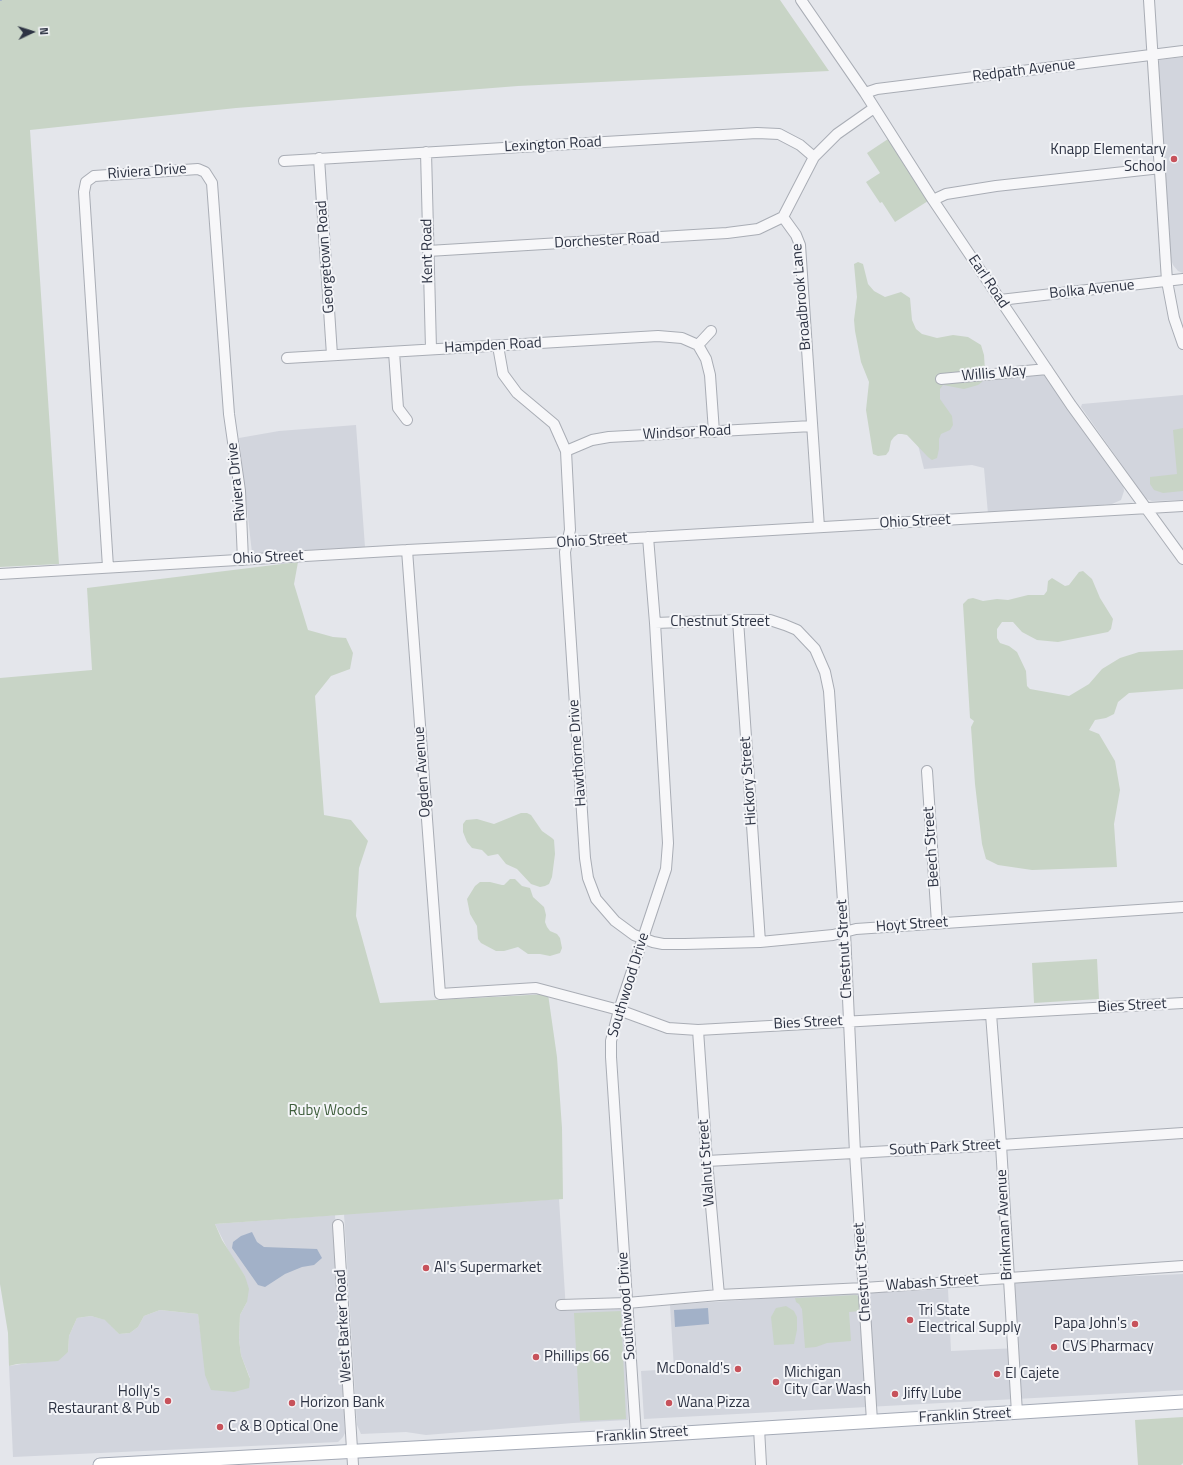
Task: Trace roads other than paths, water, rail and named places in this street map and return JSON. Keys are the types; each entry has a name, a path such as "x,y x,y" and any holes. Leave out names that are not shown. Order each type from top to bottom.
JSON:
{"main road":[{"name":"Franklin Street","path":"100,1465 352,1459 636,1436 1183,1402"}],"street":[{"name":"Earl Road","path":"802,0 865,93 933,200 1047,369 1183,559"},
{"path":"1148,0 1161,168 1167,281 1174,318 1183,344"},
{"name":"Redpath Avenue","path":"865,93 877,89 1183,51"},
{"path":"782,217 814,157 838,134 874,108"},
{"name":"Lexington Road","path":"284,161 757,133 779,134 800,145 814,157"},
{"name":"Kent Road","path":"426,152 431,350"},
{"name":"Georgetown Road","path":"319,158 332,355"},
{"path":"933,200 946,194 996,186 1161,168"},
{"name":"Riviera Drive","path":"108,568 84,192 86,182 94,176 198,169 205,172 212,183 229,414 240,491 243,560"},
{"name":"Dorchester Road","path":"428,251 727,233 758,229 782,217"},
{"name":"Broadbrook Lane","path":"782,217 796,235 800,245 819,527"},
{"name":"Bolka Avenue","path":"1000,300 1183,280"},
{"path":"711,331 698,345 706,360 710,375 714,432"},
{"name":"Hampden Road","path":"287,358 665,336 682,338 698,345"},
{"path":"498,346 503,374 516,393 554,424 566,452"},
{"path":"394,352 398,408 407,420"},
{"name":"Willis Way","path":"941,379 1047,369"},
{"name":"Windsor Road","path":"566,452 592,440 609,438 812,426"},
{"name":"Hawthorne Drive","path":"566,452 570,530 565,552 585,858 588,878 596,899 615,921 634,935 643,939"},
{"name":"Ohio Street","path":"0,574 1183,506"},
{"name":"Southwood Drive","path":"636,1436 611,1041 619,1010 666,869 668,843 655,623 648,537"},
{"name":"Ogden Avenue","path":"407,550 440,994"},
{"name":"Hickory Street","path":"738,620 760,942"},
{"name":"Chestnut Street","path":"655,623 770,620 797,630 815,649 825,672 829,691 845,932 855,1153 872,1421"},
{"name":"Beech Street","path":"927,771 937,923"},
{"name":"Hoyt Street","path":"643,939 663,944 760,942 833,936 856,929 1183,907"},
{"name":"Bies Street","path":"440,994 536,988 619,1010 668,1028 698,1030 1183,1003"},
{"name":"Brinkman Avenue","path":"991,1014 1001,1146 1017,1413"},
{"name":"Walnut Street","path":"698,1030 718,1295"},
{"name":"South Park Street","path":"707,1162 1001,1146 1183,1133"},
{"name":"West Barker Road","path":"338,1225 352,1459"},
{"name":"Wabash Street","path":"561,1305 864,1288 1183,1266"},
{"path":"759,1428 761,1465"}],"water":[{"path":"252,1232 257,1242 264,1247 317,1249 322,1258 314,1265 302,1267 285,1274 265,1287 258,1285 232,1248 233,1242 241,1236"},
{"path":"708,1308 709,1324 675,1327 674,1310"}],"place":[{"name":"Knapp Elementary School","path":"1174,159"},
{"name":"Al's Supermarket","path":"426,1268"},
{"name":"Tri State Electrical Supply","path":"910,1320"},
{"name":"Papa John's","path":"1135,1324"},
{"name":"CVS Pharmacy","path":"1054,1347"},
{"name":"Phillips 66","path":"536,1357"},
{"name":"McDonald's","path":"738,1369"},
{"name":"El Cajete","path":"997,1374"},
{"name":"Michigan City Car Wash","path":"776,1382"},
{"name":"Jiffy Lube","path":"895,1394"},
{"name":"Holly's Restaurant & Pub","path":"168,1401"},
{"name":"Horizon Bank","path":"292,1403"},
{"name":"Wana Pizza","path":"669,1403"},
{"name":"C & B Optical One","path":"220,1427"}],"park label":[{"name":"Ruby Woods","path":"328,1111"}]}
